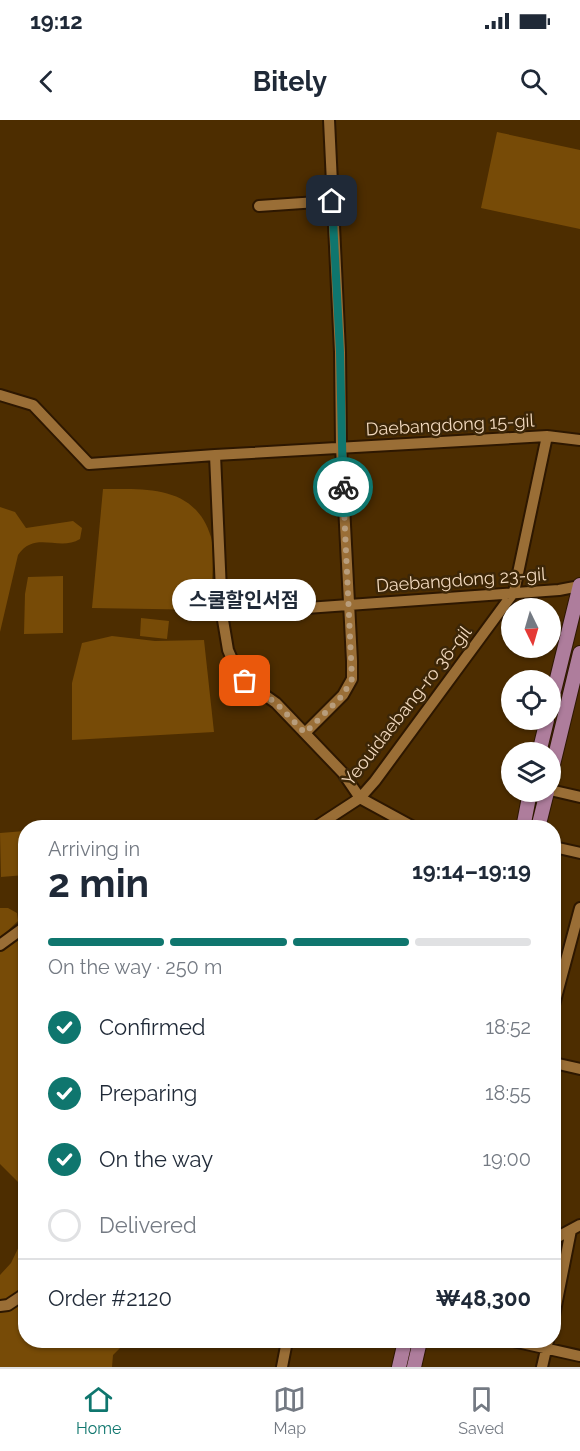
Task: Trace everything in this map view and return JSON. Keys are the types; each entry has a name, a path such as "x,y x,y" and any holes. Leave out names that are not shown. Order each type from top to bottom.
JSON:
{"main road":[{"path":"559,670 580,590"},
{"path":"558,742 580,652"},
{"path":"525,820 528,802"},
{"path":"540,820 546,802"},
{"path":"399,1367 403,1348"},
{"path":"414,1367 418,1348"}],"street":[{"path":"305,733 343,695 352,679 329,120"},
{"path":"259,206 332,201"},
{"name":"Daebangdong 15-gil","path":"0,395 33,405 88,464 547,436 580,440"},
{"path":"514,592 547,436"},
{"path":"214,455 222,614 228,650 245,681 276,703 343,773 360,798 400,820"},
{"name":"Daebangdong 23-gil","path":"222,614 514,592 580,590"},
{"name":"Yeouidaebang-ro 36-gil","path":"326,820 360,798 390,761 514,592"},
{"path":"561,793 580,797"},
{"path":"561,849 580,853"},
{"path":"561,986 575,948 580,908"},
{"path":"0,945 18,932"},
{"path":"561,1065 580,1069"},
{"path":"561,1236 576,1228"},
{"path":"561,1288 576,1228"},
{"path":"0,1306 8,1305 18,1298"},
{"path":"282,1367 286,1348"},
{"path":"542,1367 547,1348"},
{"path":"557,1348 580,1356"}],"shaded area":[{"path":"497,132 580,150 580,229 481,208"},
{"path":"103,489 152,490 181,499 194,508 204,520 212,543 211,610 92,608"},
{"path":"0,507 15,512 26,528 73,521 82,528 80,539 64,543 32,544 18,555 0,632"},
{"path":"63,576 63,633 24,634 25,594 28,577"},
{"path":"141,618 169,621 167,639 140,636"},
{"path":"112,636 155,641 204,640 214,732 72,740 72,683 82,643"},
{"path":"18,832 18,876 1,877 0,833"},
{"path":"0,908 8,908 17,913 18,921 0,938"},
{"path":"18,935 18,1182 0,1164 0,949"},
{"path":"18,1248 18,1348 120,1348 113,1355 112,1367 0,1367 0,1275 11,1263"}],"way so far":[{"path":"245,681 276,703 305,733 343,695 352,679 343,487"}],"place":[{"name":"스쿨할인서점","path":"245,681"}],"route":[{"path":"332,201 340,352 343,487"}]}
